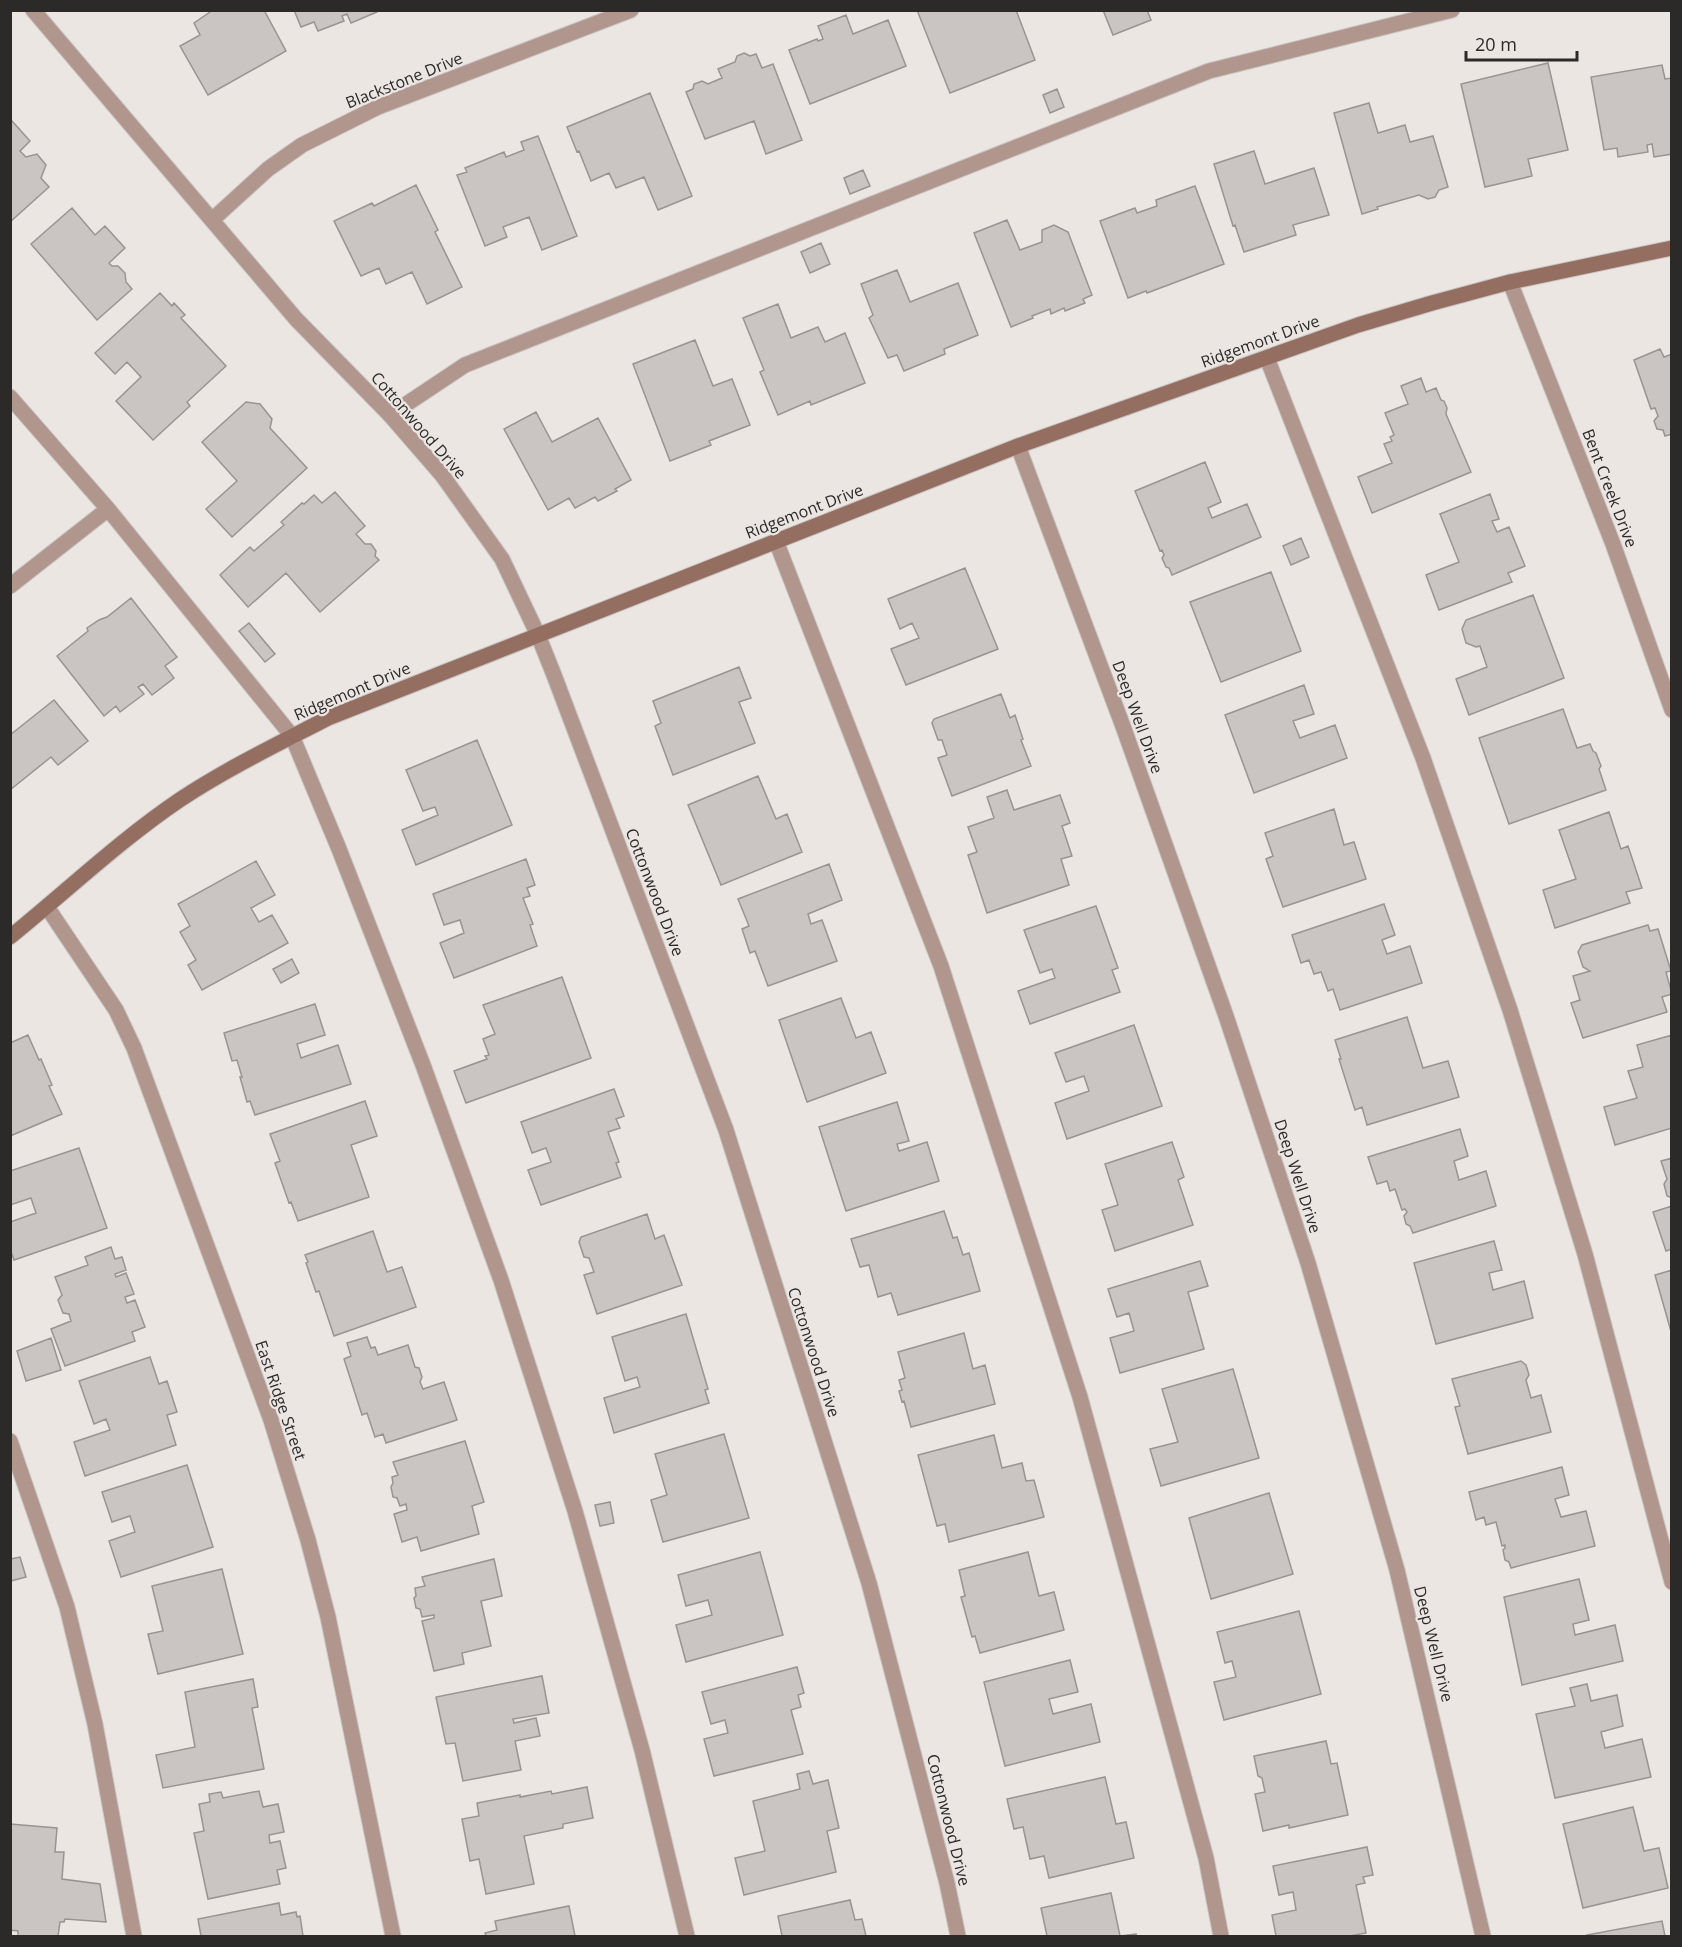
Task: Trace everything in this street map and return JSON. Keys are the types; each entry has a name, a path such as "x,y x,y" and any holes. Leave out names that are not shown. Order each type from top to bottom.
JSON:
{"street":[{"name":"Blackstone Drive","path":"212,220 268,169 302,145 378,107 631,10"},
{"path":"390,415 465,365 1209,71 1452,10"},
{"name":"Cottonwood Drive","path":"36,12 296,319 390,415 442,475 502,559 538,635 726,1130 869,1583 947,1883 958,1936"},
{"name":"Ridgemont Drive","path":"10,937 133,834 180,800 222,773 328,718 1018,446 1358,325 1510,282 1671,248"},
{"name":"Bent Creek Drive","path":"1510,282 1613,544 1671,710"},
{"path":"1267,358 1423,759 1510,1010 1585,1254 1671,1582"},
{"path":"10,397 108,509 292,736 339,849 423,1065 501,1280 575,1511 642,1750 687,1936"},
{"name":"Deep Well Drive","path":"1018,446 1124,729 1206,961 1308,1263 1397,1570 1483,1936"},
{"path":"10,586 108,509"},
{"path":"776,541 941,966 1080,1397 1206,1858 1221,1936"},
{"name":"East Ridge Street","path":"47,907 116,1010 134,1048 271,1420 308,1540 328,1617 393,1936"},
{"path":"10,1441 67,1607 95,1724 134,1936"}],"building":[{"path":"213,10 264,10 286,51 208,95 180,46 200,35 194,23"},
{"path":"294,10 377,10 377,12 351,23 347,14 342,16 344,21 318,31 314,22 301,27"},
{"path":"917,10 1016,10 1035,60 950,93"},
{"path":"1103,10 1147,10 1151,20 1113,35"},
{"path":"846,15 853,34 888,20 906,66 810,104 789,50 817,39 818,41 823,39 818,26"},
{"path":"744,53 750,56 756,54 762,68 773,64 802,140 766,154 754,121 705,139 686,92 693,89 694,84 702,81 708,84 722,78 718,69 735,62 737,56"},
{"path":"1548,63 1568,150 1528,159 1532,176 1485,187 1461,84"},
{"path":"1662,65 1665,79 1672,78 1672,154 1654,157 1652,144 1647,145 1648,152 1618,157 1617,148 1604,150 1591,77"},
{"path":"1057,89 1064,107 1050,113 1043,95"},
{"path":"650,93 692,196 658,210 644,177 616,188 609,173 591,181 567,127"},
{"path":"1369,103 1378,133 1405,125 1410,142 1433,136 1448,187 1439,190 1435,197 1428,199 1419,195 1377,207 1378,209 1362,214 1334,113"},
{"path":"12,121 30,141 20,151 26,157 37,154 46,165 41,178 49,187 10,222 10,123"},
{"path":"538,136 577,236 542,250 529,217 503,227 507,237 485,246 457,175 467,172 465,168 504,152 506,157 524,150 521,142"},
{"path":"1254,151 1265,184 1314,168 1329,215 1293,225 1296,235 1244,252 1235,225 1233,226 1214,164"},
{"path":"863,170 870,186 850,194 844,178"},
{"path":"416,185 438,230 435,232 462,287 427,304 412,272 386,284 379,268 361,276 334,221 372,203 374,206"},
{"path":"1195,186 1224,264 1128,298 1100,221 1135,208 1137,213 1157,206 1156,200"},
{"path":"72,208 95,235 105,226 125,248 109,263 112,266 118,266 125,273 126,282 132,289 97,320 31,244"},
{"path":"1007,220 1020,250 1042,242 1042,230 1054,225 1068,232 1092,295 1083,299 1085,303 1051,314 1050,309 1011,327 974,233"},
{"path":"821,243 830,264 810,273 801,252"},
{"path":"897,270 910,302 958,283 978,335 944,349 945,354 904,371 897,355 888,358 869,318 873,315 861,284"},
{"path":"160,293 172,306 174,303 185,315 181,318 226,366 187,402 190,406 153,440 116,401 141,377 127,362 115,374 95,353"},
{"path":"778,304 791,338 818,327 825,342 845,333 865,383 811,405 810,401 778,415 760,372 764,370 743,318"},
{"path":"695,340 713,386 732,379 750,425 709,441 711,445 670,461 633,364"},
{"path":"1660,349 1664,357 1672,354 1672,434 1665,436 1663,430 1657,429 1654,421 1658,416 1655,408 1651,409 1634,360"},
{"path":"1421,378 1426,392 1436,388 1441,400 1444,401 1447,408 1446,414 1471,472 1372,513 1358,477 1392,463 1384,444 1392,441 1390,437 1394,435 1385,413 1408,404 1401,386"},
{"path":"246,402 260,404 272,419 270,428 307,468 232,537 206,509 237,481 202,442"},
{"path":"536,412 552,442 598,418 631,480 598,501 595,497 575,508 569,498 548,510 504,429"},
{"path":"1205,462 1221,502 1208,508 1212,518 1247,504 1261,537 1172,575 1162,558 1164,555 1162,550 1160,551 1135,491"},
{"path":"335,492 365,526 356,534 365,544 371,544 379,560 320,612 286,573 248,607 220,575 250,547 254,551 284,525 281,522 302,503 304,504 314,495 322,503"},
{"path":"1490,494 1499,519 1492,521 1497,532 1509,527 1525,566 1508,573 1512,582 1439,610 1426,575 1459,562 1440,514"},
{"path":"1301,538 1309,557 1291,565 1283,546"},
{"path":"965,568 998,649 906,685 891,649 919,638 912,623 900,629 888,599"},
{"path":"1271,572 1301,651 1221,682 1190,602"},
{"path":"1533,595 1564,678 1469,715 1456,679 1487,667 1480,646 1476,647 1466,643 1462,629 1466,620"},
{"path":"131,598 177,657 165,666 174,678 152,695 143,684 138,687 144,694 120,712 116,706 104,716 57,656 88,631 87,628 107,617"},
{"path":"249,623 275,654 265,662 239,631"},
{"path":"739,667 751,698 739,702 755,743 673,775 655,726 661,723 653,701"},
{"path":"1304,685 1314,714 1293,721 1300,738 1335,725 1347,758 1254,793 1225,715"},
{"path":"1001,694 1010,718 1015,715 1031,766 952,796 938,758 947,755 942,740 938,740 932,723 934,719"},
{"path":"54,700 88,741 58,765 51,757 10,790 10,735"},
{"path":"1563,709 1577,748 1590,744 1596,753 1606,790 1509,824 1479,738"},
{"path":"477,740 512,825 416,865 402,830 438,815 435,807 423,811 406,770"},
{"path":"758,776 776,819 787,814 802,852 721,885 688,805"},
{"path":"1007,790 1014,810 1060,795 1070,823 1062,826 1072,856 1061,859 1069,885 987,913 968,855 977,852 968,827 994,818 987,797"},
{"path":"1334,809 1344,845 1354,842 1366,879 1283,907 1266,859 1273,856 1265,833"},
{"path":"1609,812 1621,849 1628,846 1642,888 1626,892 1630,903 1555,928 1543,890 1576,879 1559,830"},
{"path":"526,859 535,885 527,888 530,896 523,898 533,924 530,925 537,946 454,978 440,943 464,933 460,920 444,925 433,894"},
{"path":"256,861 275,895 251,908 259,922 272,915 288,943 202,990 188,965 196,960 180,932 190,926 178,904"},
{"path":"829,864 842,900 808,914 811,924 822,920 837,961 768,986 755,951 750,953 742,929 749,926 738,899"},
{"path":"1384,904 1395,935 1382,940 1387,954 1410,946 1422,983 1340,1010 1333,989 1328,991 1321,972 1314,974 1309,960 1301,963 1292,935"},
{"path":"1096,906 1118,968 1112,970 1120,992 1030,1024 1018,991 1055,978 1052,969 1040,973 1024,930"},
{"path":"1648,925 1650,931 1658,929 1671,971 1666,972 1672,994 1662,997 1667,1012 1583,1038 1571,1003 1580,1000 1573,976 1590,971 1583,967 1578,952 1582,945"},
{"path":"292,959 299,973 281,983 273,969"},
{"path":"562,977 591,1058 466,1103 454,1071 487,1059 485,1056 489,1055 483,1039 495,1034 483,1005"},
{"path":"841,998 856,1038 871,1032 886,1073 807,1102 779,1020"},
{"path":"315,1004 325,1035 297,1044 301,1058 338,1045 351,1084 255,1115 250,1101 247,1102 237,1060 232,1061 224,1033"},
{"path":"1407,1017 1423,1068 1448,1061 1459,1097 1367,1125 1362,1107 1355,1110 1335,1040"},
{"path":"1134,1025 1162,1106 1067,1139 1055,1103 1089,1091 1084,1076 1066,1082 1055,1053"},
{"path":"28,1035 39,1060 41,1059 52,1085 49,1086 62,1114 10,1136 10,1043"},
{"path":"1672,1035 1672,1128 1615,1145 1604,1107 1637,1098 1628,1071 1643,1067 1637,1045"},
{"path":"614,1089 624,1116 616,1119 620,1128 608,1132 619,1162 616,1163 621,1177 541,1205 528,1170 551,1162 546,1148 532,1153 521,1122"},
{"path":"365,1101 377,1136 351,1145 369,1197 298,1221 275,1163 280,1161 270,1134"},
{"path":"897,1102 909,1141 897,1144 899,1151 927,1142 939,1181 846,1211 819,1127"},
{"path":"1460,1129 1468,1156 1454,1161 1459,1180 1486,1171 1496,1206 1413,1233 1410,1226 1406,1224 1404,1216 1407,1212 1405,1209 1402,1210 1395,1189 1390,1191 1387,1181 1377,1184 1368,1157"},
{"path":"1172,1142 1184,1177 1178,1180 1193,1225 1115,1251 1102,1210 1118,1205 1105,1164"},
{"path":"79,1148 107,1228 14,1260 10,1249 10,1222 36,1213 31,1198 10,1205 10,1171"},
{"path":"1672,1158 1672,1198 1667,1196 1664,1184 1667,1179 1661,1161"},
{"path":"1672,1206 1672,1249 1666,1251 1653,1212"},
{"path":"944,1211 953,1238 957,1237 963,1255 969,1253 980,1291 898,1315 891,1293 878,1297 869,1265 860,1267 851,1239"},
{"path":"647,1214 655,1239 664,1235 682,1285 597,1314 584,1275 594,1272 589,1258 584,1257 579,1242 581,1237"},
{"path":"373,1231 387,1272 402,1267 416,1307 334,1336 319,1291 316,1292 305,1255"},
{"path":"1494,1241 1502,1270 1489,1273 1493,1290 1524,1281 1533,1318 1436,1344 1414,1263"},
{"path":"111,1247 115,1259 122,1257 126,1270 115,1274 116,1277 126,1273 134,1294 125,1297 127,1303 135,1300 145,1327 132,1332 135,1341 65,1366 51,1329 71,1321 69,1314 63,1313 58,1300 62,1295 55,1277 88,1265 85,1257"},
{"path":"1200,1261 1208,1286 1188,1292 1204,1349 1120,1373 1110,1338 1134,1331 1129,1313 1117,1317 1108,1289"},
{"path":"1672,1270 1672,1335 1655,1275"},
{"path":"686,1314 708,1389 705,1390 709,1403 614,1433 604,1398 640,1387 637,1377 625,1381 612,1337"},
{"path":"964,1333 973,1369 985,1365 995,1404 911,1427 899,1391 902,1390 899,1380 905,1378 898,1352"},
{"path":"367,1337 371,1348 375,1347 378,1355 408,1345 415,1367 419,1368 423,1389 444,1382 457,1420 386,1443 383,1434 375,1437 367,1413 362,1415 344,1359 351,1356 347,1343"},
{"path":"51,1338 61,1370 26,1381 17,1351"},
{"path":"150,1357 159,1384 167,1381 177,1412 167,1415 176,1445 85,1476 74,1442 110,1430 106,1419 94,1424 79,1381"},
{"path":"1521,1361 1526,1365 1529,1375 1526,1380 1531,1398 1541,1395 1551,1432 1468,1454 1455,1407 1460,1406 1452,1379"},
{"path":"1233,1369 1259,1458 1161,1486 1150,1449 1178,1442 1162,1389"},
{"path":"724,1434 749,1518 663,1542 651,1500 667,1495 655,1454"},
{"path":"994,1435 1002,1468 1022,1463 1026,1481 1034,1480 1044,1517 949,1542 945,1524 937,1526 918,1455"},
{"path":"465,1441 484,1502 472,1506 479,1534 421,1551 417,1537 402,1542 394,1514 407,1510 406,1504 400,1506 397,1498 393,1497 392,1477 398,1475 393,1462"},
{"path":"187,1465 213,1547 121,1577 109,1541 135,1532 130,1516 112,1522 102,1492"},
{"path":"1562,1467 1569,1495 1555,1499 1561,1517 1586,1511 1595,1546 1511,1568 1509,1562 1505,1560 1503,1550 1505,1545 1502,1546 1496,1522 1486,1525 1484,1517 1476,1520 1469,1492"},
{"path":"1269,1493 1293,1574 1211,1599 1189,1518"},
{"path":"610,1502 614,1523 600,1526 595,1505"},
{"path":"760,1552 783,1635 686,1662 676,1625 712,1615 708,1600 686,1606 678,1575"},
{"path":"1028,1552 1039,1596 1054,1592 1064,1630 980,1653 975,1636 972,1637 961,1597 965,1596 959,1570"},
{"path":"20,1557 26,1577 11,1581 10,1559"},
{"path":"494,1559 502,1596 481,1601 491,1646 462,1653 464,1664 434,1671 422,1621 434,1618 434,1615 422,1617 420,1609 416,1608 415,1588 425,1586 422,1577"},
{"path":"222,1569 243,1654 158,1674 148,1634 163,1631 152,1586"},
{"path":"1579,1579 1589,1620 1573,1624 1575,1635 1615,1625 1623,1661 1522,1685 1504,1597"},
{"path":"1299,1611 1321,1694 1224,1720 1214,1682 1236,1677 1232,1661 1225,1663 1217,1632"},
{"path":"1070,1660 1078,1692 1049,1699 1053,1714 1091,1704 1100,1742 1005,1766 984,1682"},
{"path":"797,1667 804,1693 798,1695 801,1707 791,1710 803,1754 714,1776 704,1739 728,1733 725,1720 711,1724 702,1692"},
{"path":"542,1676 549,1713 513,1719 514,1723 536,1718 540,1736 515,1741 521,1770 463,1781 455,1743 446,1744 436,1697"},
{"path":"253,1679 258,1707 252,1708 264,1769 163,1788 156,1755 195,1747 185,1692"},
{"path":"1587,1684 1591,1701 1617,1695 1623,1726 1601,1732 1605,1748 1642,1739 1651,1777 1555,1798 1536,1714 1575,1706 1570,1688"},
{"path":"1326,1741 1331,1764 1337,1763 1348,1815 1289,1828 1289,1825 1263,1831 1255,1794 1265,1792 1262,1778 1258,1776 1254,1756"},
{"path":"809,1771 813,1784 828,1780 839,1828 827,1831 836,1872 744,1895 735,1858 765,1851 753,1801 800,1789 797,1774"},
{"path":"1105,1777 1116,1824 1126,1822 1134,1858 1049,1878 1044,1856 1030,1859 1023,1827 1014,1829 1007,1799"},
{"path":"587,1787 593,1818 563,1824 563,1828 524,1836 534,1884 486,1894 479,1859 470,1861 462,1819 479,1816 477,1803 551,1791 552,1794"},
{"path":"259,1791 263,1807 278,1804 284,1832 269,1835 270,1843 280,1841 286,1868 277,1870 280,1884 208,1899 194,1833 204,1831 199,1804 210,1802 209,1794 221,1792 223,1798"},
{"path":"1633,1807 1644,1851 1659,1848 1668,1888 1583,1908 1563,1824"},
{"path":"10,1824 57,1828 55,1852 64,1852 62,1879 100,1884 106,1922 65,1919 64,1922 60,1922 58,1936 18,1936 18,1931 10,1930"},
{"path":"1367,1847 1373,1875 1363,1877 1365,1883 1356,1885 1366,1933 1350,1936 1276,1936 1272,1915 1296,1910 1293,1892 1279,1895 1273,1866"},
{"path":"1111,1893 1120,1936 1047,1936 1041,1908"},
{"path":"850,1900 855,1920 862,1919 866,1936 782,1936 778,1916"},
{"path":"279,1903 281,1915 296,1912 297,1917 300,1916 303,1936 201,1936 198,1919"},
{"path":"569,1906 575,1936 486,1936 485,1933 497,1930 495,1921"},
{"path":"1662,1921 1665,1936 1587,1935"}]}
